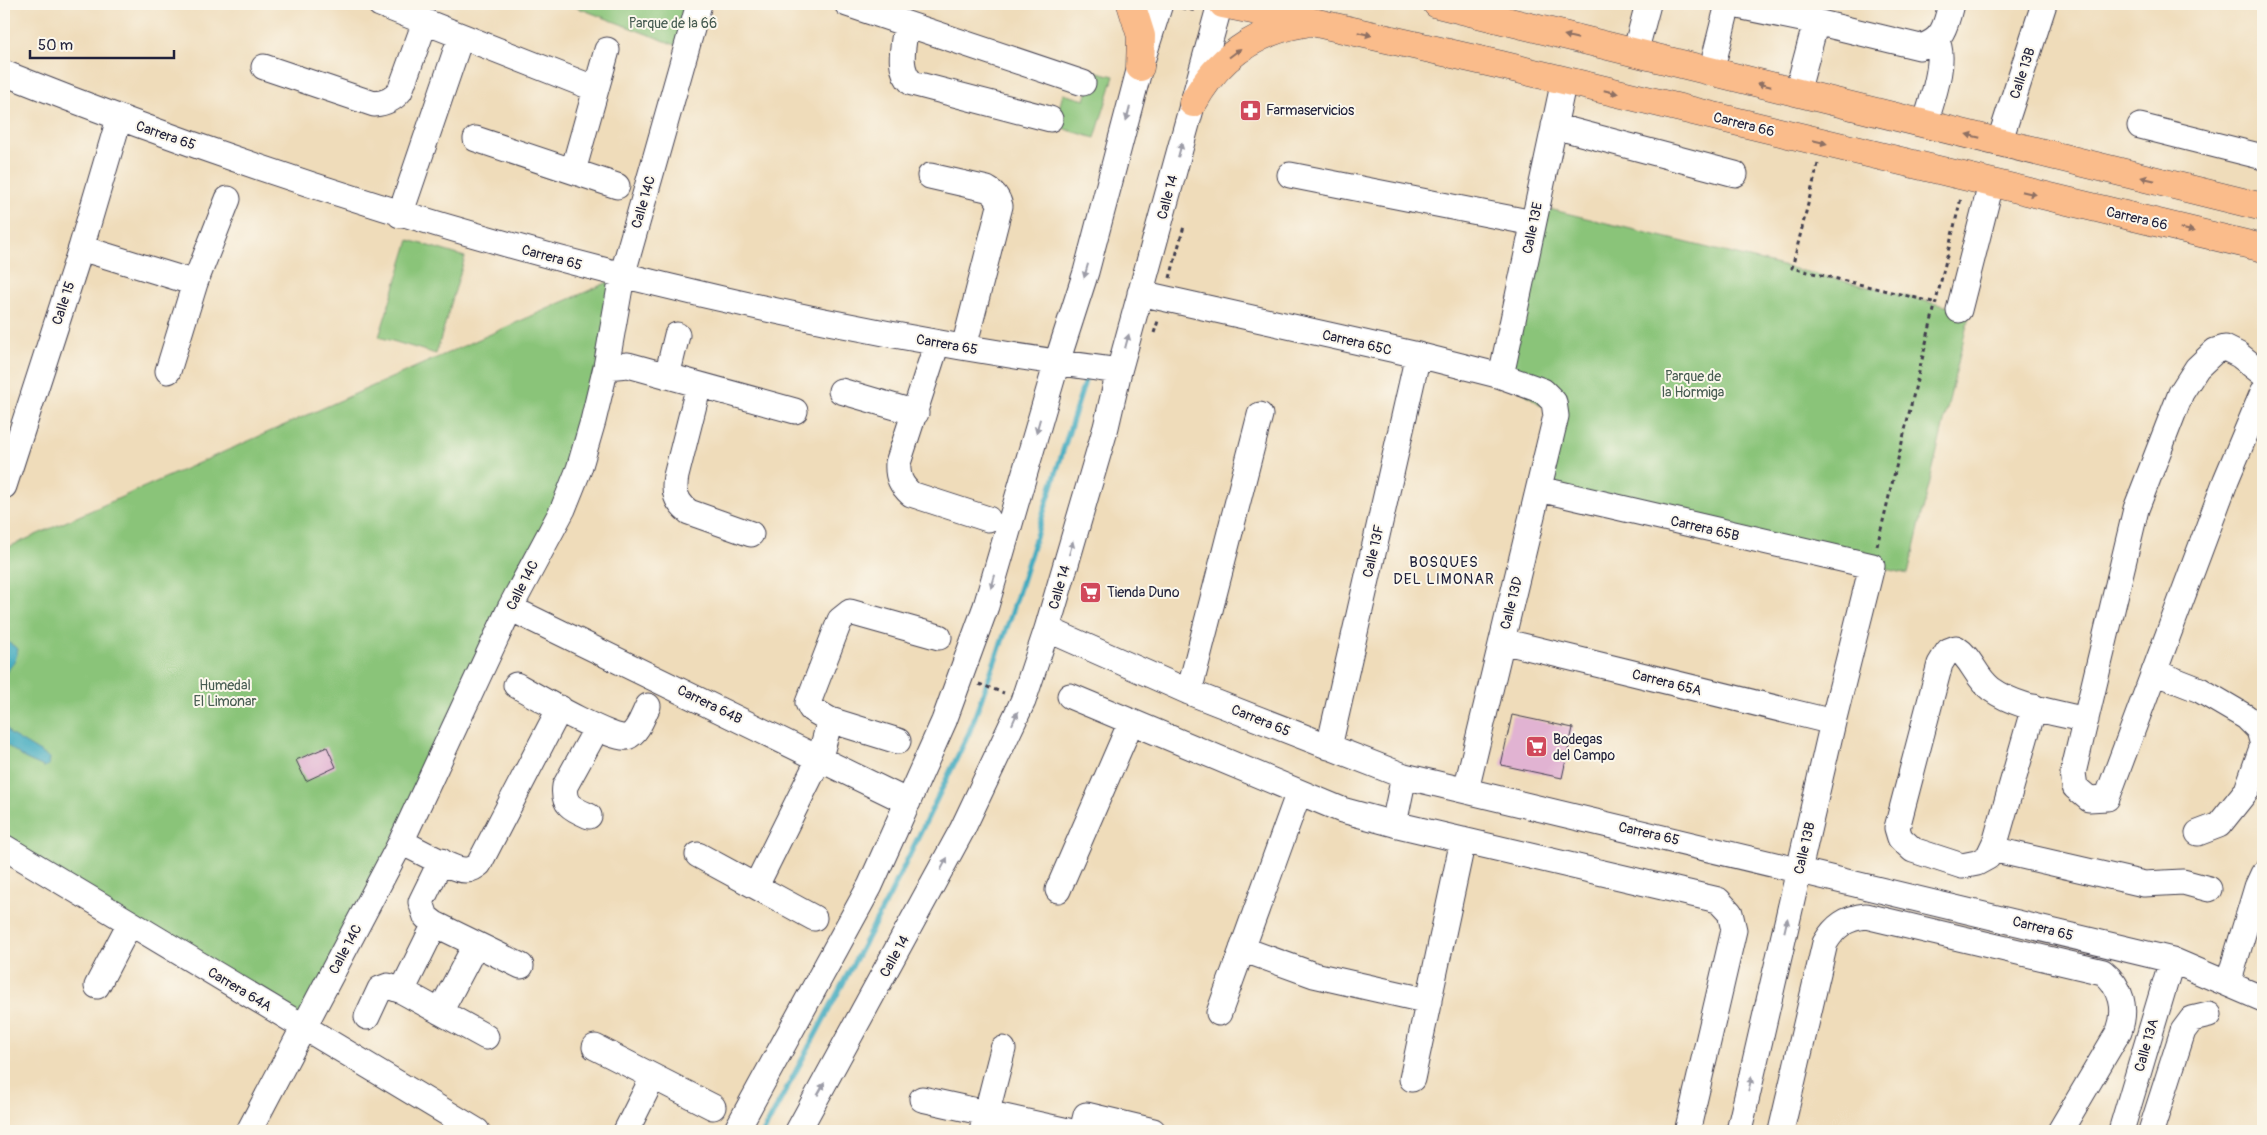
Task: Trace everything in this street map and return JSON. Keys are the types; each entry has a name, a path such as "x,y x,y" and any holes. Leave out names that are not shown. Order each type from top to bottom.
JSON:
{"main road":[{"path":"1131,4 1141,36 1140,67"},
{"name":"Carrera 66","path":"1221,4 1317,23 1501,65 1991,184 2262,245"},
{"path":"1436,4 2263,207"},
{"path":"1193,103 1216,68 1249,42 1283,28 1317,23"},
{"path":"1501,65 1494,52 1495,41 1500,31 1512,23"},
{"path":"1785,134 1797,93"}],"street":[{"path":"380,4 596,89"},
{"name":"Calle 14C","path":"249,1131 401,842 510,608 563,509 579,469 594,421 606,367 622,276 699,4"},
{"path":"847,4 1083,83"},
{"path":"736,1131 870,886 944,721 986,606 1057,362 1086,272 1140,67 1160,4"},
{"name":"Calle 14","path":"798,1131 962,830 1023,700 1048,628 1106,427 1119,371 1221,4"},
{"path":"1635,53 1648,4"},
{"path":"1711,72 1728,4 1816,22 1920,47 1936,40 1945,26 1951,4"},
{"name":"Calle 13B","path":"1999,143 2044,4"},
{"path":"264,67 374,104 382,104 396,97 400,90 425,22"},
{"path":"1797,93 1816,22"},
{"path":"906,25 902,66 904,77 912,83 1050,119"},
{"path":"400,215 461,36"},
{"path":"1925,124 1940,64 1941,48 1936,40"},
{"path":"573,171 607,50"},
{"name":"Carrera 65","path":"4,73 119,119 400,215 622,276 779,312 937,343 1119,371"},
{"name":"Calle 13E","path":"1501,376 1564,80"},
{"name":"Calle 15","path":"4,486 81,248 119,119"},
{"path":"1554,126 1735,174"},
{"path":"2140,126 2263,157"},
{"path":"476,139 617,186"},
{"path":"1290,175 1534,223"},
{"path":"930,176 987,189 999,200 1000,206 964,347"},
{"path":"1959,310 1991,184"},
{"path":"168,371 195,283 228,199"},
{"path":"81,248 195,283"},
{"name":"Carrera 65C","path":"1140,294 1418,355 1501,376 1543,391 1554,402 1556,416"},
{"path":"667,376 677,334"},
{"path":"937,343 916,413 898,463 898,472 904,488 911,494 988,519"},
{"path":"2263,374 2239,355 2225,348 2214,351 2197,368 2182,393 2136,509 2073,773 2075,788 2089,799 2107,798 2226,480 2263,392"},
{"name":"Calle 13F","path":"1329,747 1418,355"},
{"path":"606,367 628,366 795,411"},
{"path":"699,385 676,476 674,489 676,498 681,506 689,512 751,534"},
{"path":"842,391 916,413"},
{"path":"1190,692 1260,415"},
{"name":"Calle 13D","path":"1466,790 1556,416"},
{"name":"Carrera 65B","path":"1539,489 1872,566"},
{"name":"Calle 13B","path":"1739,1131 1832,722 1872,566"},
{"name":"Carrera 64B","path":"510,608 820,757 908,802"},
{"path":"898,741 830,720 811,709 808,703 840,620 850,612 939,637"},
{"name":"Carrera 65","path":"1048,628 1190,692 1404,776 1799,869 2172,960 2263,999"},
{"name":"Carrera 65A","path":"1502,641 1832,722"},
{"path":"2034,707 1988,857 1977,863 1962,866 1912,850 1900,838 1897,828 1940,664 1948,651 1956,648 1966,654 1977,676 1991,689 2019,703 2086,720"},
{"path":"2154,672 2200,690 2246,718 2259,730 2263,746 2247,790 2219,825 2198,832"},
{"path":"516,685 616,737 627,738 636,730 648,706"},
{"path":"1070,696 1342,810 1394,824 1710,896 1725,905 1730,912 1734,930 1688,1128"},
{"path":"401,842 464,870 470,870 479,864 560,708"},
{"path":"756,886 820,757 830,720"},
{"path":"1058,890 1131,722"},
{"path":"589,816 572,809 566,803 564,795 565,786 597,728"},
{"path":"1394,824 1404,776"},
{"path":"1219,1014 1299,792"},
{"path":"1412,1079 1464,840"},
{"name":"Carrera 64A","path":"4,847 470,1129"},
{"path":"1992,849 2144,884 2183,882 2209,889"},
{"path":"698,855 814,918"},
{"path":"441,861 421,902 426,917 435,924 521,966"},
{"path":"2228,984 2257,887 2263,874"},
{"path":"1781,1131 1825,943 1841,923 1853,918 1866,916 2103,972 2112,979 2123,1003 2123,1019 2119,1031 2060,1131"},
{"path":"97,986 130,923"},
{"path":"402,991 435,924"},
{"path":"440,1012 476,944"},
{"path":"1242,949 1314,975 1429,1001"},
{"name":"Calle 13A","path":"2121,1131 2172,960"},
{"path":"367,1017 382,987 388,986 402,991 486,1037"},
{"path":"2151,1131 2182,1031 2192,1019 2209,1015"},
{"path":"595,1047 713,1107"},
{"path":"985,1122 1003,1049"},
{"path":"626,1131 653,1077"},
{"path":"922,1099 985,1122 1068,1131"},
{"path":"1082,1131 1086,1115 1153,1131"}],"path":[{"path":"1819,161 1792,268 1935,303"},
{"path":"1872,566 1962,195"},
{"path":"970,680 1004,693"}],"green space":[{"name":"Parque de la 66","path":"568,4 699,4 686,49"},
{"path":"1094,71 1114,76 1095,138 1054,126 1063,94 1085,100"},
{"name":"Parque de la Hormiga","path":"1537,206 1970,312 1908,574 1539,489 1556,416 1501,376"},
{"path":"409,240 465,257 436,354 379,337"},
{"name":"Humedal El Limonar","path":"622,276 593,421 303,1027 4,847 4,549"}],"water":[{"path":"4,639 18,649 15,661 4,675"},
{"path":"4,723 10,734 50,758 49,765 44,767 24,758 4,743"}],"building":[{"name":"Bodegas del Campo","path":"1512,715 1573,728 1562,778 1501,765"},
{"path":"327,747 336,767 306,781 296,760"}],"waterway":[{"path":"764,1131 890,895 969,733 1011,616 1088,371"}],"place":[{"name":"Farmaservicios","path":"1250,110"},
{"name":"Tienda Duno","path":"1091,592"},
{"name":"Bodegas del Campo","path":"1537,747"}],"district":[{"name":"BOSQUES DEL LIMONAR","path":"1444,570"}]}
